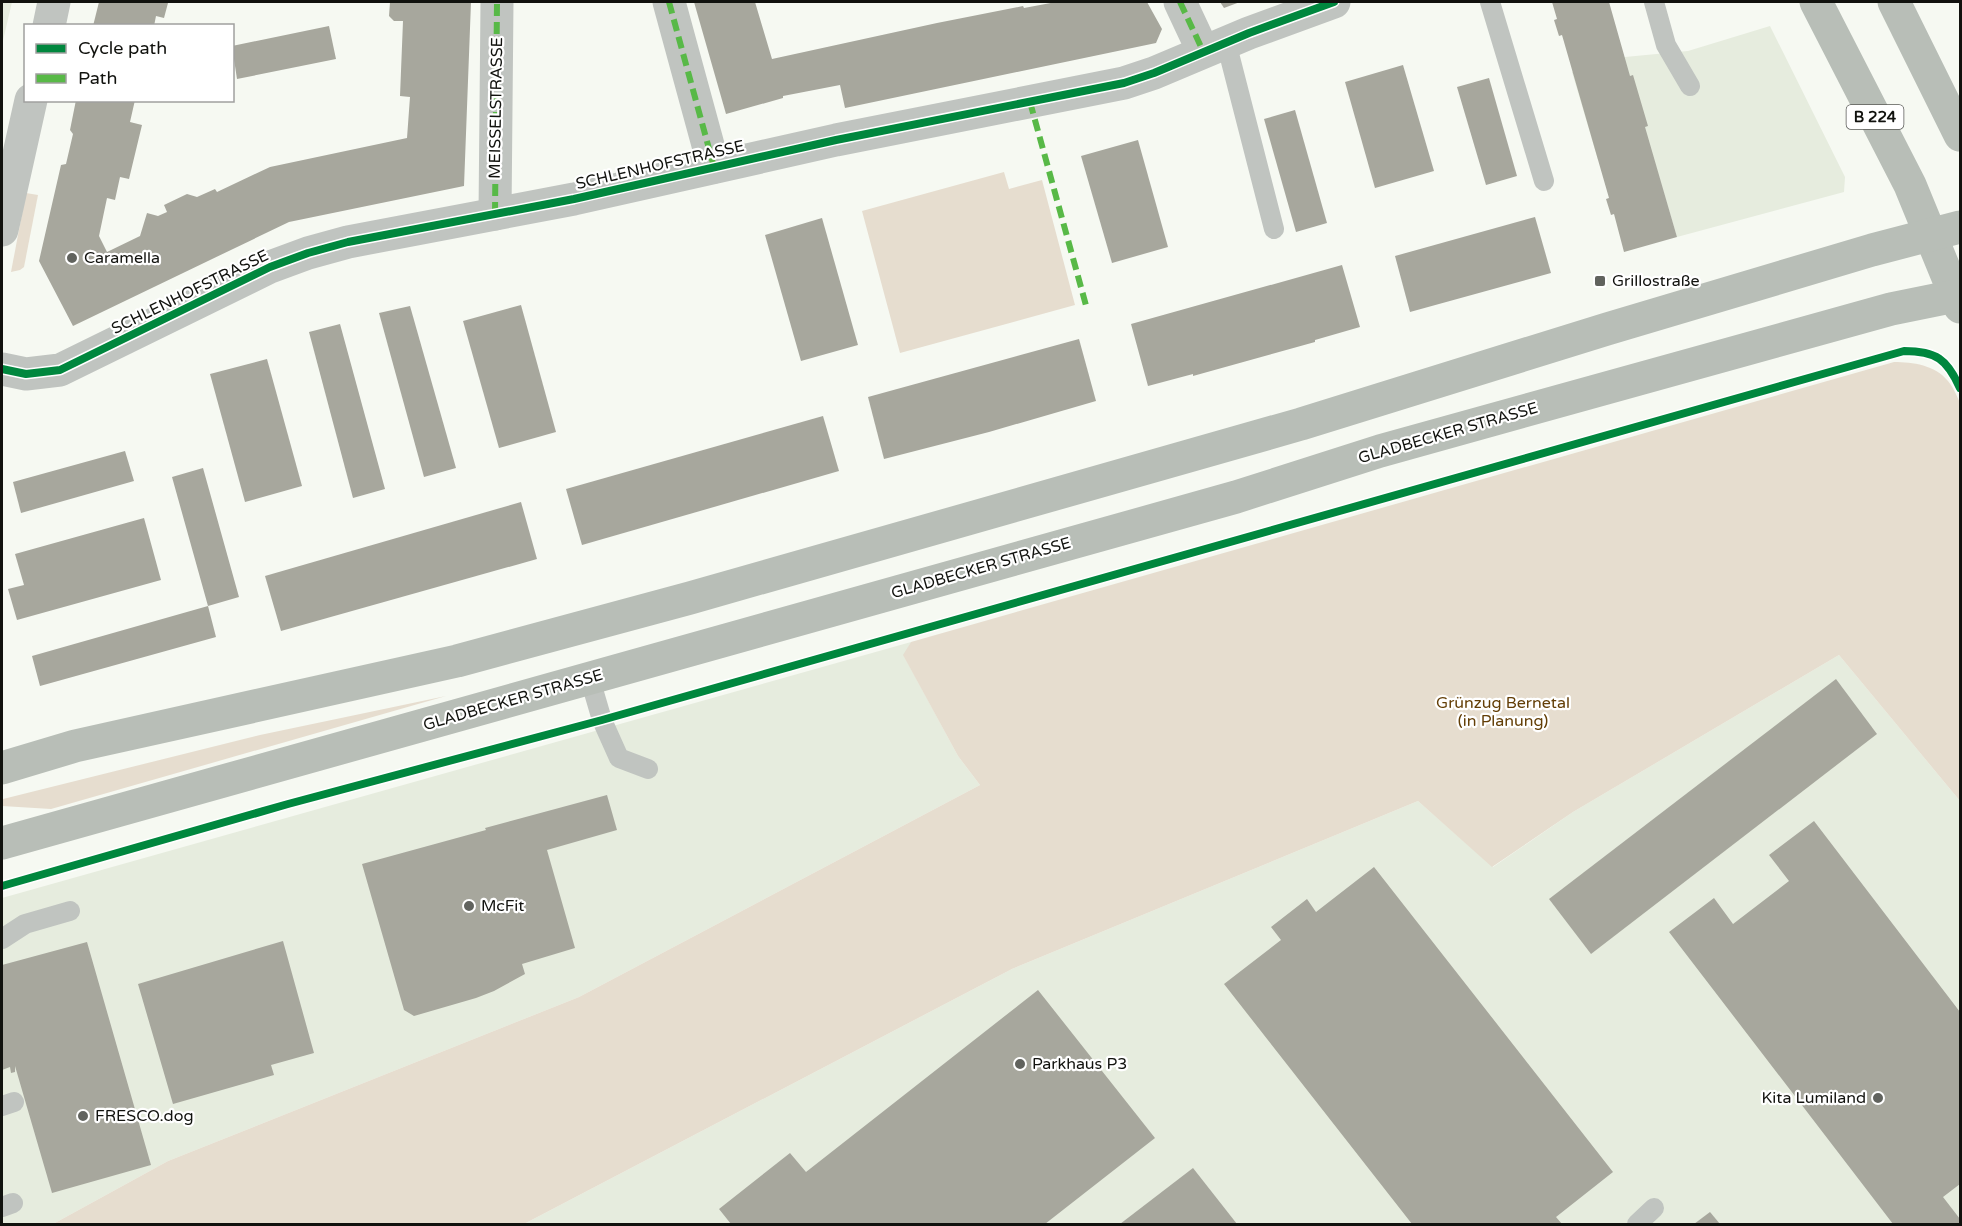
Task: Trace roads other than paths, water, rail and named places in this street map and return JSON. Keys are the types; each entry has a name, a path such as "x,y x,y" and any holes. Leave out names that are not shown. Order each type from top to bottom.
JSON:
{"main road":[{"name":"B 224","path":"1816,2 1910,185 1945,231 1959,299"},
{"path":"1894,2 1960,135"},
{"path":"1920,53 1960,75"},
{"path":"2,768 75,746 458,662 668,604 1301,424 1618,326 1872,250 1945,231"},
{"name":"GLADBECKER STRASSE","path":"2,843 1236,497 1380,451 1880,312 1959,299"}],"street":[{"path":"49,24 54,2"},
{"name":"MEISSELSTRASSE","path":"495,214 497,2"},
{"path":"669,2 714,167"},
{"path":"1180,2 1215,47"},
{"name":"SCHLENHOFSTRASSE","path":"2,369 26,374 60,369 270,267 308,253 348,242 624,188 836,140 1124,83 1334,2"},
{"path":"2,230 31,102"}],"lane":[{"path":"1490,2 1544,181"},
{"path":"1654,2 1666,45 1690,86"},
{"path":"1215,47 1274,229"},
{"path":"590,679 603,720 619,758 648,769"},
{"path":"2,939 25,924 70,911"},
{"path":"1637,1224 1654,1209"}],"place":[{"name":"Caramella","path":"72,258"},
{"name":"Grillostraße","path":"1600,281"},
{"name":"McFit","path":"469,906"},
{"name":"Parkhaus P3","path":"1020,1064"},
{"name":"Kita Lumiland","path":"1878,1098"},
{"name":"FRESCO.dog","path":"83,1116"}],"park label":[{"name":"Grünzug Bernetal (in Planung)","path":"1503,712"}]}
